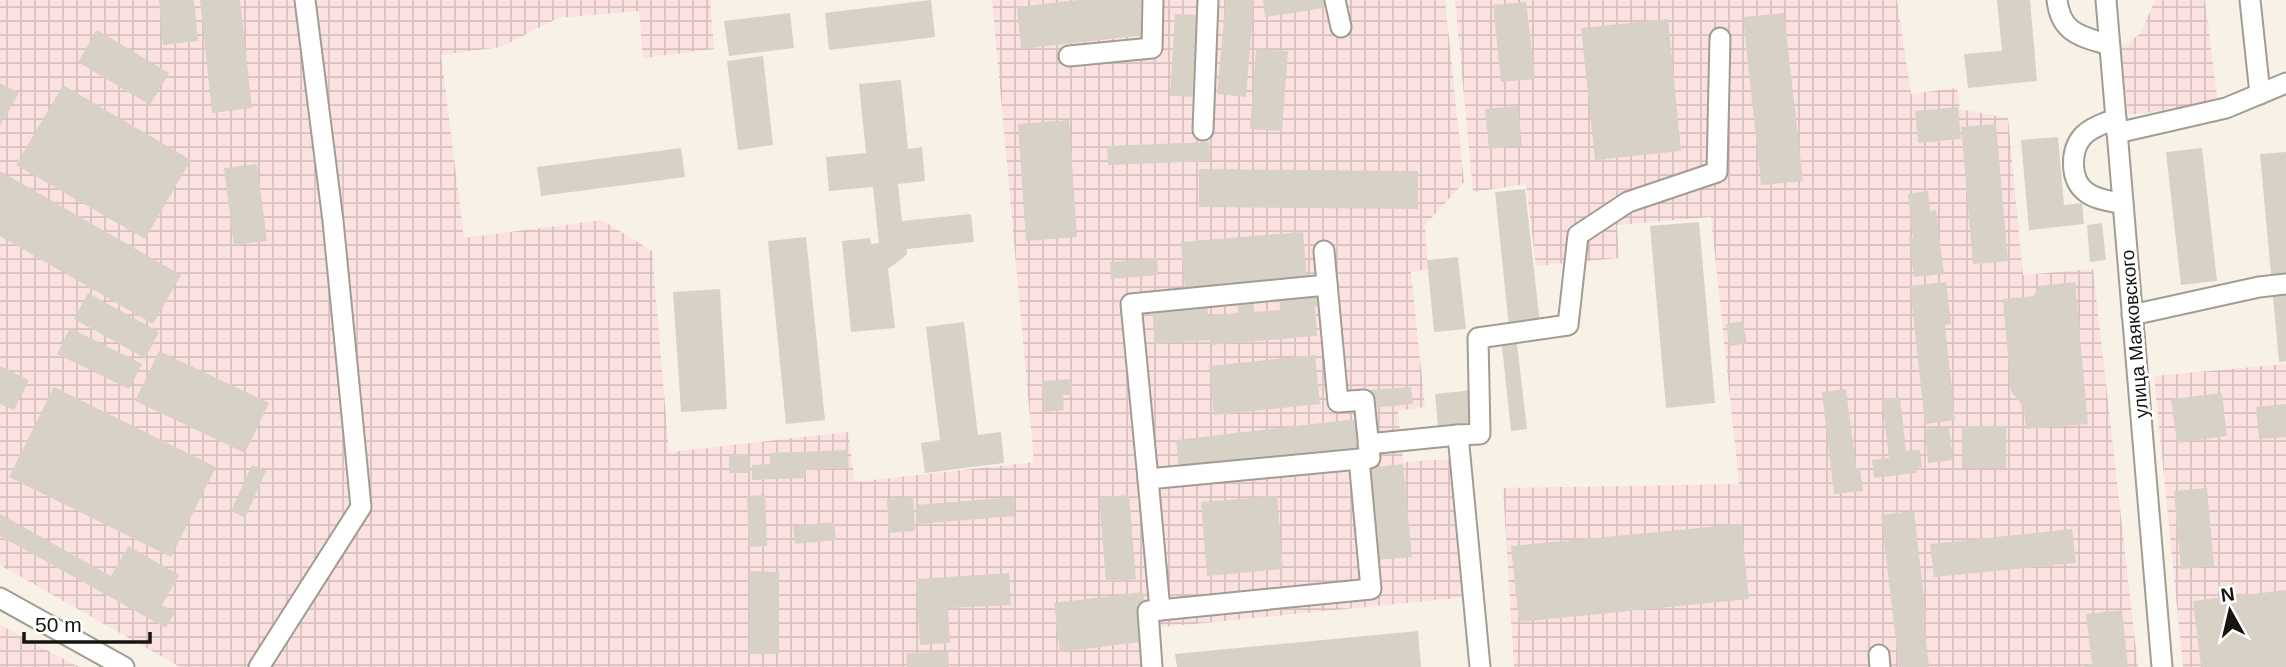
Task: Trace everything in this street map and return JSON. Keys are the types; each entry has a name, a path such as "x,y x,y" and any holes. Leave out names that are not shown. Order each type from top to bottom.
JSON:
{"street":[{"path":"258,667 361,506 333,220 305,0"},
{"path":"1069,56 1152,48 1153,0"},
{"path":"1203,131 1208,0"},
{"path":"1335,0 1341,27"},
{"path":"2057,0 2063,22 2075,34 2109,45"},
{"name":"улица Маяковского","path":"2106,0 2162,667"},
{"path":"2250,0 2260,94"},
{"path":"1148,480 1480,434 1478,338 1568,325 1578,235 1628,202 1717,172 1720,38"},
{"path":"2123,204 2085,192 2074,173 2074,154 2082,137 2098,125 2116,126 2226,108 2286,83"},
{"path":"1152,667 1148,611 1371,589 1364,400 1338,402 1324,250"},
{"path":"2132,315 2259,287 2286,284"},
{"path":"1160,610 1131,304 1327,285"},
{"path":"1458,435 1480,667"},
{"path":"0,598 123,667"}],"shaded area":[{"path":"0,0 710,0 714,49 643,58 639,11 558,18 501,47 441,55 464,238 602,220 652,251 669,452 848,432 855,482 1034,462 992,0 1445,0 1464,182 1425,225 1428,269 1411,272 1425,407 1398,411 1403,462 1451,459 1467,597 1154,628 1158,667 180,667 0,565"},
{"path":"1455,0 1897,0 1911,94 1957,88 1960,109 2008,118 2023,275 2093,269 2138,667 1514,667 1503,488 1739,484 1711,217 1617,225 1619,258 1536,266 1526,184 1473,192"},
{"path":"2155,0 2205,0 2218,104 2128,115 2121,48 2141,33"},
{"path":"2286,364 2286,667 2183,667 2154,376"},
{"path":"0,625 79,667 0,667"}],"building":[{"path":"159,0 194,0 198,41 163,45"},
{"path":"200,0 240,0 252,108 212,113"},
{"path":"931,0 935,37 829,50 825,13"},
{"path":"1078,0 1141,0 1145,35 1021,49 1017,7"},
{"path":"1226,0 1254,0 1246,97 1217,94"},
{"path":"1263,0 1323,0 1325,8 1265,17"},
{"path":"1997,0 2030,0 2037,81 1968,88 1964,54 2002,51"},
{"path":"1526,2 1535,79 1501,82 1493,5"},
{"path":"790,13 794,48 729,56 724,21"},
{"path":"1784,13 1803,181 1761,185 1743,17"},
{"path":"1175,14 1205,15 1201,97 1170,96"},
{"path":"1668,19 1681,151 1595,160 1581,28"},
{"path":"97,30 169,73 150,105 78,62"},
{"path":"1256,49 1288,51 1282,131 1250,129"},
{"path":"763,56 773,145 738,150 727,61"},
{"path":"901,80 908,149 922,147 925,181 898,184 902,221 971,214 974,242 907,249 907,254 888,269 895,328 851,332 842,241 870,238 871,244 879,243 873,187 829,191 826,157 866,153 859,84"},
{"path":"0,83 19,93 0,126"},
{"path":"63,85 191,160 145,239 16,165"},
{"path":"1518,106 1522,146 1489,149 1485,109"},
{"path":"1958,107 1961,139 1918,143 1915,111"},
{"path":"1069,120 1077,237 1026,241 1018,124"},
{"path":"1996,124 2008,261 1973,264 1961,127"},
{"path":"2058,137 2064,205 2082,203 2084,224 2029,230 2021,140"},
{"path":"1209,142 1210,161 1108,165 1107,146"},
{"path":"681,148 685,177 541,196 537,167"},
{"path":"2202,148 2217,281 2181,285 2166,152"},
{"path":"2286,152 2286,361 2279,362 2260,154"},
{"path":"257,164 267,241 234,245 224,168"},
{"path":"1199,169 1418,171 1418,209 1199,207"},
{"path":"0,171 181,275 153,324 0,236"},
{"path":"1525,189 1540,324 1509,327 1495,192"},
{"path":"1928,191 1930,211 1936,210 1944,274 1914,277 1909,238 1913,238 1908,194"},
{"path":"1699,222 1715,403 1666,408 1650,226"},
{"path":"2102,223 2106,260 2090,262 2087,225"},
{"path":"1303,232 1307,278 1185,288 1181,242"},
{"path":"806,237 825,420 786,424 768,241"},
{"path":"1458,257 1466,329 1434,332 1427,260"},
{"path":"1157,258 1158,275 1111,279 1110,262"},
{"path":"1946,282 1951,324 1945,325 1955,420 1925,424 1910,286"},
{"path":"2075,282 2088,424 2026,429 2024,408 2011,391 2003,299 2034,296 2039,286"},
{"path":"720,289 727,409 681,412 673,292"},
{"path":"1320,289 1321,307 1315,307 1317,336 1210,345 1210,340 1155,344 1152,308 1207,304 1208,316 1238,313 1237,295 1253,294 1254,312 1280,310 1279,293"},
{"path":"88,293 159,332 145,358 74,319"},
{"path":"1743,321 1747,343 1730,346 1726,324"},
{"path":"964,322 978,435 1001,432 1004,463 925,473 921,443 940,440 926,327"},
{"path":"70,328 142,364 129,389 57,354"},
{"path":"1517,344 1527,429 1511,431 1502,346"},
{"path":"159,351 269,403 245,453 135,401"},
{"path":"1315,355 1320,404 1214,415 1209,366"},
{"path":"0,366 29,380 14,410 0,404"},
{"path":"1071,379 1072,395 1063,395 1064,410 1044,412 1042,381"},
{"path":"54,387 216,467 171,557 9,477"},
{"path":"1411,387 1413,404 1370,408 1369,390"},
{"path":"1482,389 1486,421 1438,426 1435,394"},
{"path":"1846,389 1856,468 1860,468 1863,491 1834,494 1822,392"},
{"path":"2222,393 2227,436 2177,443 2171,399"},
{"path":"1900,397 1906,451 1920,450 1922,467 1916,468 1917,473 1874,478 1872,460 1889,458 1882,399"},
{"path":"2286,404 2286,437 2259,439 2256,407"},
{"path":"1357,419 1360,448 1179,469 1176,440"},
{"path":"1962,426 2006,426 2006,468 1962,468"},
{"path":"1949,427 1953,460 1928,463 1925,429"},
{"path":"848,450 849,468 805,470 805,478 752,480 752,465 770,464 770,453"},
{"path":"749,454 750,473 729,473 729,455"},
{"path":"1403,464 1412,557 1377,560 1368,468"},
{"path":"252,465 266,471 245,518 231,511"},
{"path":"2207,488 2214,566 2181,569 2174,491"},
{"path":"765,495 767,546 749,547 747,496"},
{"path":"1129,495 1136,579 1106,582 1099,497"},
{"path":"1277,496 1283,569 1207,576 1201,502"},
{"path":"913,497 915,531 889,533 887,499"},
{"path":"1013,497 1015,516 917,524 916,505"},
{"path":"1914,511 1929,667 1899,667 1881,515"},
{"path":"0,514 111,576 128,546 179,575 162,605 175,612 166,628 0,536"},
{"path":"834,522 836,540 795,544 793,526"},
{"path":"1741,524 1749,599 1519,622 1511,546"},
{"path":"2072,529 2076,563 1934,577 1930,544"},
{"path":"749,571 779,572 779,654 749,654"},
{"path":"1009,573 1011,605 948,608 950,643 920,645 916,579"},
{"path":"2286,590 2286,667 2201,667 2193,601"},
{"path":"1143,592 1149,641 1060,652 1054,603"},
{"path":"2122,610 2128,667 2083,667 2092,664 2086,614"},
{"path":"1418,631 1421,667 1177,667 1175,654"},
{"path":"948,652 949,667 907,667 906,653"}]}
